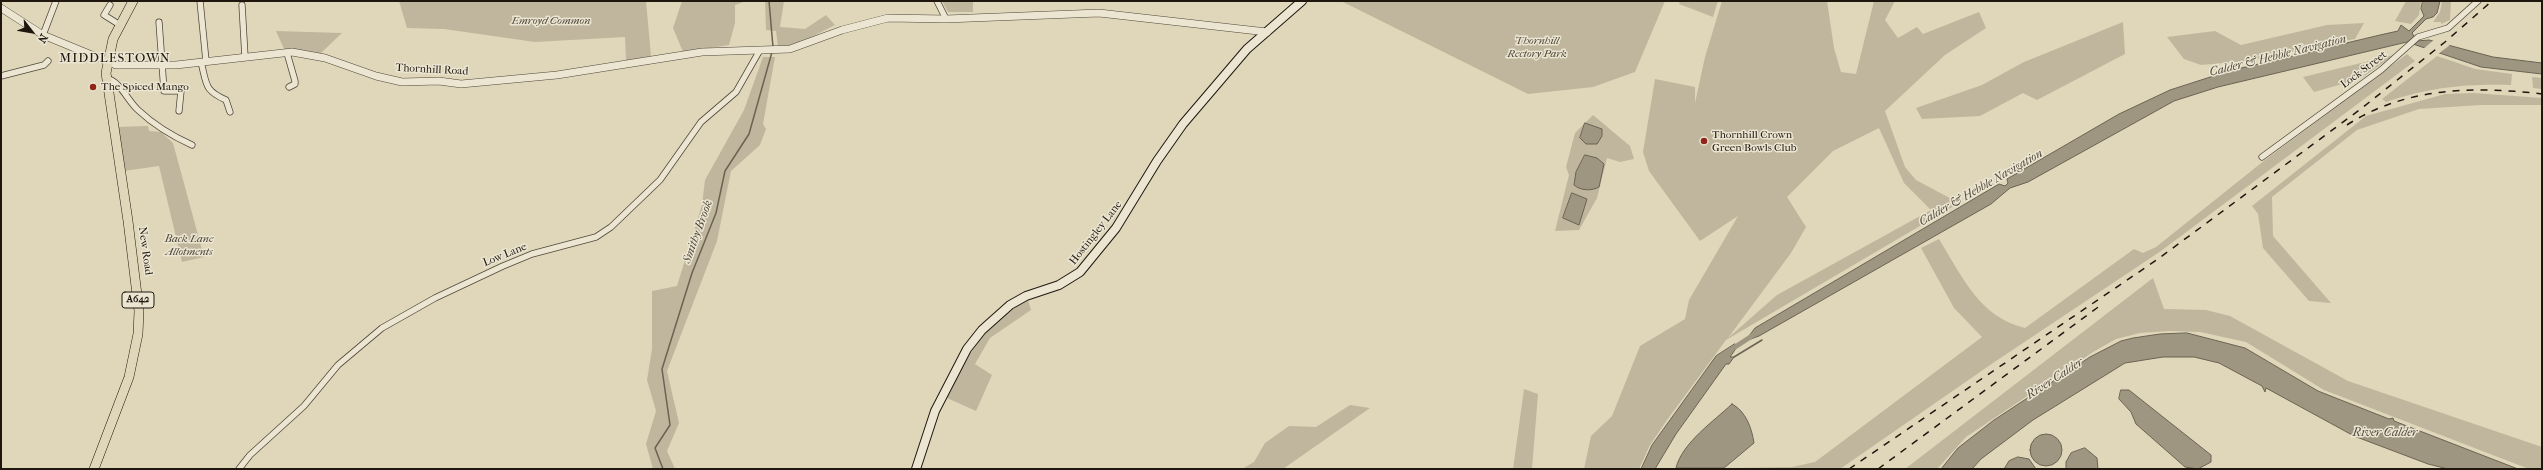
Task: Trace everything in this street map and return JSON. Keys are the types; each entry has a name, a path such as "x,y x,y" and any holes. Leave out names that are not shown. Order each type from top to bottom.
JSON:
{"highway":[{"name":"New Road","path":"94,469 129,377 138,334 139,311 128,221 106,75 107,61 120,25 132,1"}],"main road":[{"name":"Hostingley Lane","path":"916,469 935,411 967,349 982,330 1010,305 1026,296 1059,285 1080,272 1116,228 1157,161 1183,124 1229,69 1302,1"}],"street":[{"path":"43,35 56,1"},
{"path":"200,1 203,61 208,89 211,93 226,100 230,112"},
{"path":"937,1 946,19"},
{"name":"Lock Street","path":"2262,157 2409,48 2418,37 2448,28 2478,1"},
{"path":"110,4 104,15 120,25"},
{"path":"242,5 245,57"},
{"name":"Thornhill Road","path":"2,10 43,35 116,65 162,65 287,53 325,58 376,76 402,82 439,81 461,84 557,75 702,52 794,48 842,30 888,18 946,19 1099,13 1267,32"},
{"path":"159,22 164,91 181,91 179,111"},
{"name":"Low Lane","path":"239,469 250,455 304,406 338,365 382,328 435,298 503,266 532,254 596,237 611,227 660,180 701,122 736,92 760,50"},
{"path":"287,53 296,81 295,84 289,87"},
{"path":"1,76 44,65 48,61"},
{"path":"106,75 113,80 138,110 166,133 192,145"}],"green space":[{"name":"Emroyd Common","path":"399,1 646,1 651,56 626,61 625,37 535,42 444,29 407,28"},
{"path":"682,1 746,1 735,5 735,23 729,45 683,52 673,28"},
{"path":"765,1 784,1 780,27 805,29 826,15 835,25 794,46 778,47 776,31 766,30"},
{"path":"942,1 973,1 973,12 948,12"},
{"name":"Thornhill Rectory Park","path":"1341,1 1665,1 1635,72 1593,87 1528,94"},
{"path":"1680,1 1718,1 1713,17 1679,4"},
{"path":"1722,1 1827,1 1834,48 1841,72 1856,74 1874,1 1895,1 1885,20 1898,38 1917,27 1923,34 1979,12 1986,28 1945,55 1885,111 1905,167 1916,180 1959,203 1726,340 1650,445 1639,469 1584,469 1591,436 1612,416 1640,346 1685,319 1689,300 1738,216 1700,241 1649,171 1643,152 1655,79 1695,87 1695,103 1705,57","holes":["1879,128 1904,183 1931,210 1777,295 1728,338 1791,253 1806,227 1787,197 1833,151"]},
{"path":"2406,1 2421,1 2419,15 2411,24 2395,21"},
{"path":"2442,1 2451,1 2450,20 2441,24 2441,22 2433,22 2440,12"},
{"path":"2123,22 2125,54 2037,100 2023,93 1980,116 1922,119 1916,108 1982,85 2024,62"},
{"path":"2364,23 2355,39 2247,61 2201,65 2184,59 2167,37 2215,31 2241,45 2327,25"},
{"path":"276,31 342,33 320,54 285,51"},
{"path":"2407,54 2415,61 2161,251 1993,363 1840,469 1663,469 1792,467 1815,462 1982,337 1954,308 1921,248 1939,239 1964,281 1984,305 1995,315 2009,323 2025,328 2134,249 2143,253 2156,247 2265,160"},
{"path":"2394,55 2360,79 2314,92 2303,77"},
{"path":"2437,56 2475,69 2512,74 2511,85 2462,86 2418,93 2386,102 2382,99"},
{"path":"763,57 775,57 763,124 766,129 760,145 731,171 717,241 667,371 679,423 667,451 675,469 653,469 646,444 656,411 647,380 652,349 652,291 677,286 702,205 705,180 744,110"},
{"path":"2532,77 2542,78 2542,89 2533,88"},
{"path":"2474,93 2542,98 2542,105 2480,105 2419,109 2357,130 2272,197 2273,236 2331,303 2309,301 2263,248 2258,214 2252,206 2366,116 2445,94"},
{"path":"1593,115 1630,146 1634,159 1620,162 1607,158 1597,198 1579,230 1555,231 1569,175 1566,167 1575,133"},
{"name":"Back Lane Allotments","path":"148,126 149,131 161,132 173,143 204,257 182,262 159,166 124,171 117,127"},
{"path":"2153,278 2164,309 2206,310 2230,316 2348,381 2542,447 2542,469 2529,469 2324,390 2246,342 2200,332 2170,331 2140,333 2116,339 2093,352 1966,437 1937,469 1905,469"},
{"path":"1028,300 1031,310 990,338 975,364 992,375 976,411 947,398 962,368 978,342 999,320"},
{"path":"1524,389 1538,394 1532,469 1513,469"},
{"path":"1350,405 1370,408 1283,469 1242,469 1254,462 1265,443 1289,426 1316,427"}],"water":[{"path":"2423,1 2440,1 2437,13 2433,17 2426,19 2412,33 2417,41 2429,40 2493,57 2542,63 2542,74 2481,67 2407,42 2218,87 2174,101 2028,182 2010,188 1991,204 1759,336 1751,339 1749,336 1755,328 1999,184 2005,186 2008,183 2007,179 2119,114 2170,90 2229,71 2398,31 2401,25 2409,31 2424,16 2421,9"},
{"path":"1585,123 1602,129 1602,136 1597,144 1586,144 1580,138"},
{"path":"1585,155 1597,158 1604,164 1599,187 1586,190 1574,185 1576,172"},
{"path":"1572,193 1587,199 1579,225 1563,218"},
{"name":"River Calder","path":"2187,333 2245,348 2318,391 2389,419 2393,418 2394,421 2518,469 2448,469 2428,464 2354,436 2266,388 2265,392 2262,386 2219,363 2194,357 2163,357 2125,363 2033,420 1981,459 1972,469 1941,469 1958,448 1994,420 2090,357 2121,341 2133,338 2160,334"},
{"path":"1735,344 1737,347 1730,357 1734,357 1729,364 1726,364 1676,434 1655,469 1641,469 1652,445 1716,356"},
{"path":"2121,390 2129,390 2211,455 2211,462 2198,469 2185,467 2136,424 2131,412 2119,399"},
{"path":"1732,404 1741,411 1748,421 1754,443 1724,468 1676,468 1679,459 1692,441"},
{"path":"2043,434 2049,434 2059,441 2062,450 2061,456 2055,463 2049,466 2043,466 2033,459 2030,453 2030,447 2037,437"},
{"path":"2085,448 2097,458 2098,469 2066,469 2066,462 2071,453"},
{"path":"2018,457 2029,459 2036,469 2004,469 2009,461"}],"pier":[{"path":"2435,39 2450,45 2438,54 2422,50"}],"waterway":[{"name":"Smithy Brook","path":"769,1 773,47"},
{"name":"Smithy Brook","path":"663,469 655,448 670,425 662,369 692,273 716,213 725,171 749,134 772,52"},
{"name":"Calder & Hebble Navigation","path":"1732,349 1755,334"},
{"path":"1734,357 1762,340"}],"railway":[{"path":"1849,469 2158,259 2362,108 2445,42 2492,1"},
{"path":"2347,125 2369,112 2393,103 2417,96 2441,92 2491,90 2542,94"},
{"path":"1878,469 2101,305"}],"place":[{"name":"The Spiced Mango","path":"93,87"},
{"name":"Thornhill Crown Green Bowls Club","path":"1704,141"}],"district":[{"name":"MIDDLESTOWN","path":"115,59"}]}
